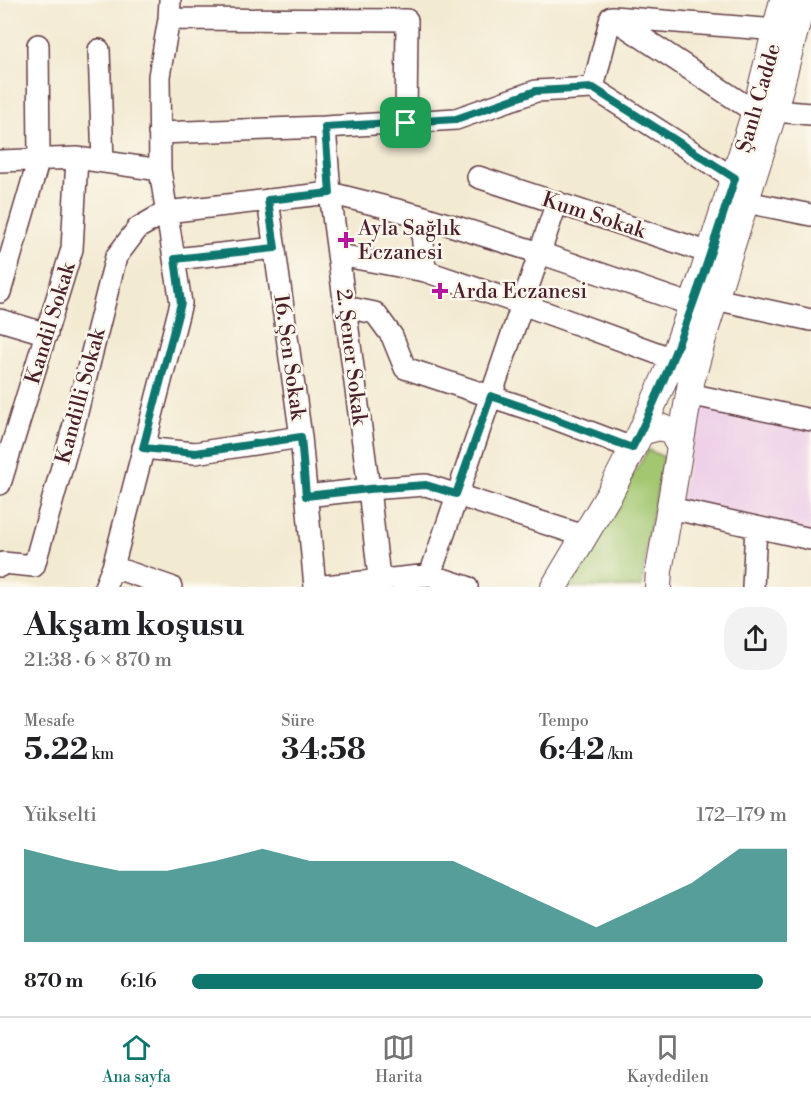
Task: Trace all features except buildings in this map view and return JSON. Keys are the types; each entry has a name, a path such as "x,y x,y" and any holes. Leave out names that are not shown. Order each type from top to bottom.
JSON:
{"main road":[{"name":"Şanlı Cadde","path":"554,587 610,493 637,440 672,359 704,302 710,253 735,178 764,112 783,0"},
{"path":"658,587 704,302 746,202 764,112 802,0"},
{"path":"637,440 660,427 671,431 680,447"}],"street":[{"path":"105,587 113,567 181,303 160,170 159,76 170,10 407,20 406,123"},
{"path":"611,16 777,30"},
{"path":"611,16 764,112 811,114"},
{"path":"593,88 611,16"},
{"path":"0,292 39,159 38,45"},
{"path":"99,50 103,162"},
{"path":"159,133 325,127 456,119 536,91 593,88 735,178"},
{"name":"2. Şener Sokak","path":"325,127 330,193 369,489 379,584"},
{"path":"0,161 77,158 160,170"},
{"name":"Kandil Sokak","path":"0,484 72,249 77,158"},
{"name":"Kum Sokak","path":"478,177 710,253"},
{"path":"166,212 330,193 422,216 704,302 811,320"},
{"name":"16. Şen Sokak","path":"268,200 301,437 315,587"},
{"path":"430,575 557,202"},
{"path":"746,202 811,215"},
{"name":"Kandilli Sokak","path":"0,566 3,563 34,566 73,428 116,257 138,228 166,212"},
{"path":"422,216 425,271"},
{"path":"175,259 275,248"},
{"path":"339,255 425,271 672,359"},
{"path":"345,307 375,313 392,336 405,368 529,409 637,440"},
{"path":"0,320 47,334"},
{"path":"690,388 811,420"},
{"path":"143,448 195,453 301,437"},
{"path":"306,496 426,485 584,536"},
{"path":"670,508 811,539"},
{"path":"753,587 756,527"},
{"path":"113,567 171,587"},
{"path":"315,587 379,584 430,575 467,587"}],"shaded area":[{"path":"701,406 811,429 811,533 680,501"}],"green space":[{"path":"648,450 664,457 646,547 642,587 566,587"}],"place":[{"name":"Ayla Sağlık Eczanesi","path":"346,240"},
{"name":"Arda Eczanesi","path":"440,291"}],"route":[{"path":"593,88 735,178 704,274 672,359 632,448 491,396 456,494 426,485 306,496 301,437 195,453 143,448 181,303 175,259 275,248 268,200 330,193 325,127 406,123 456,119 536,91 593,88"}]}
